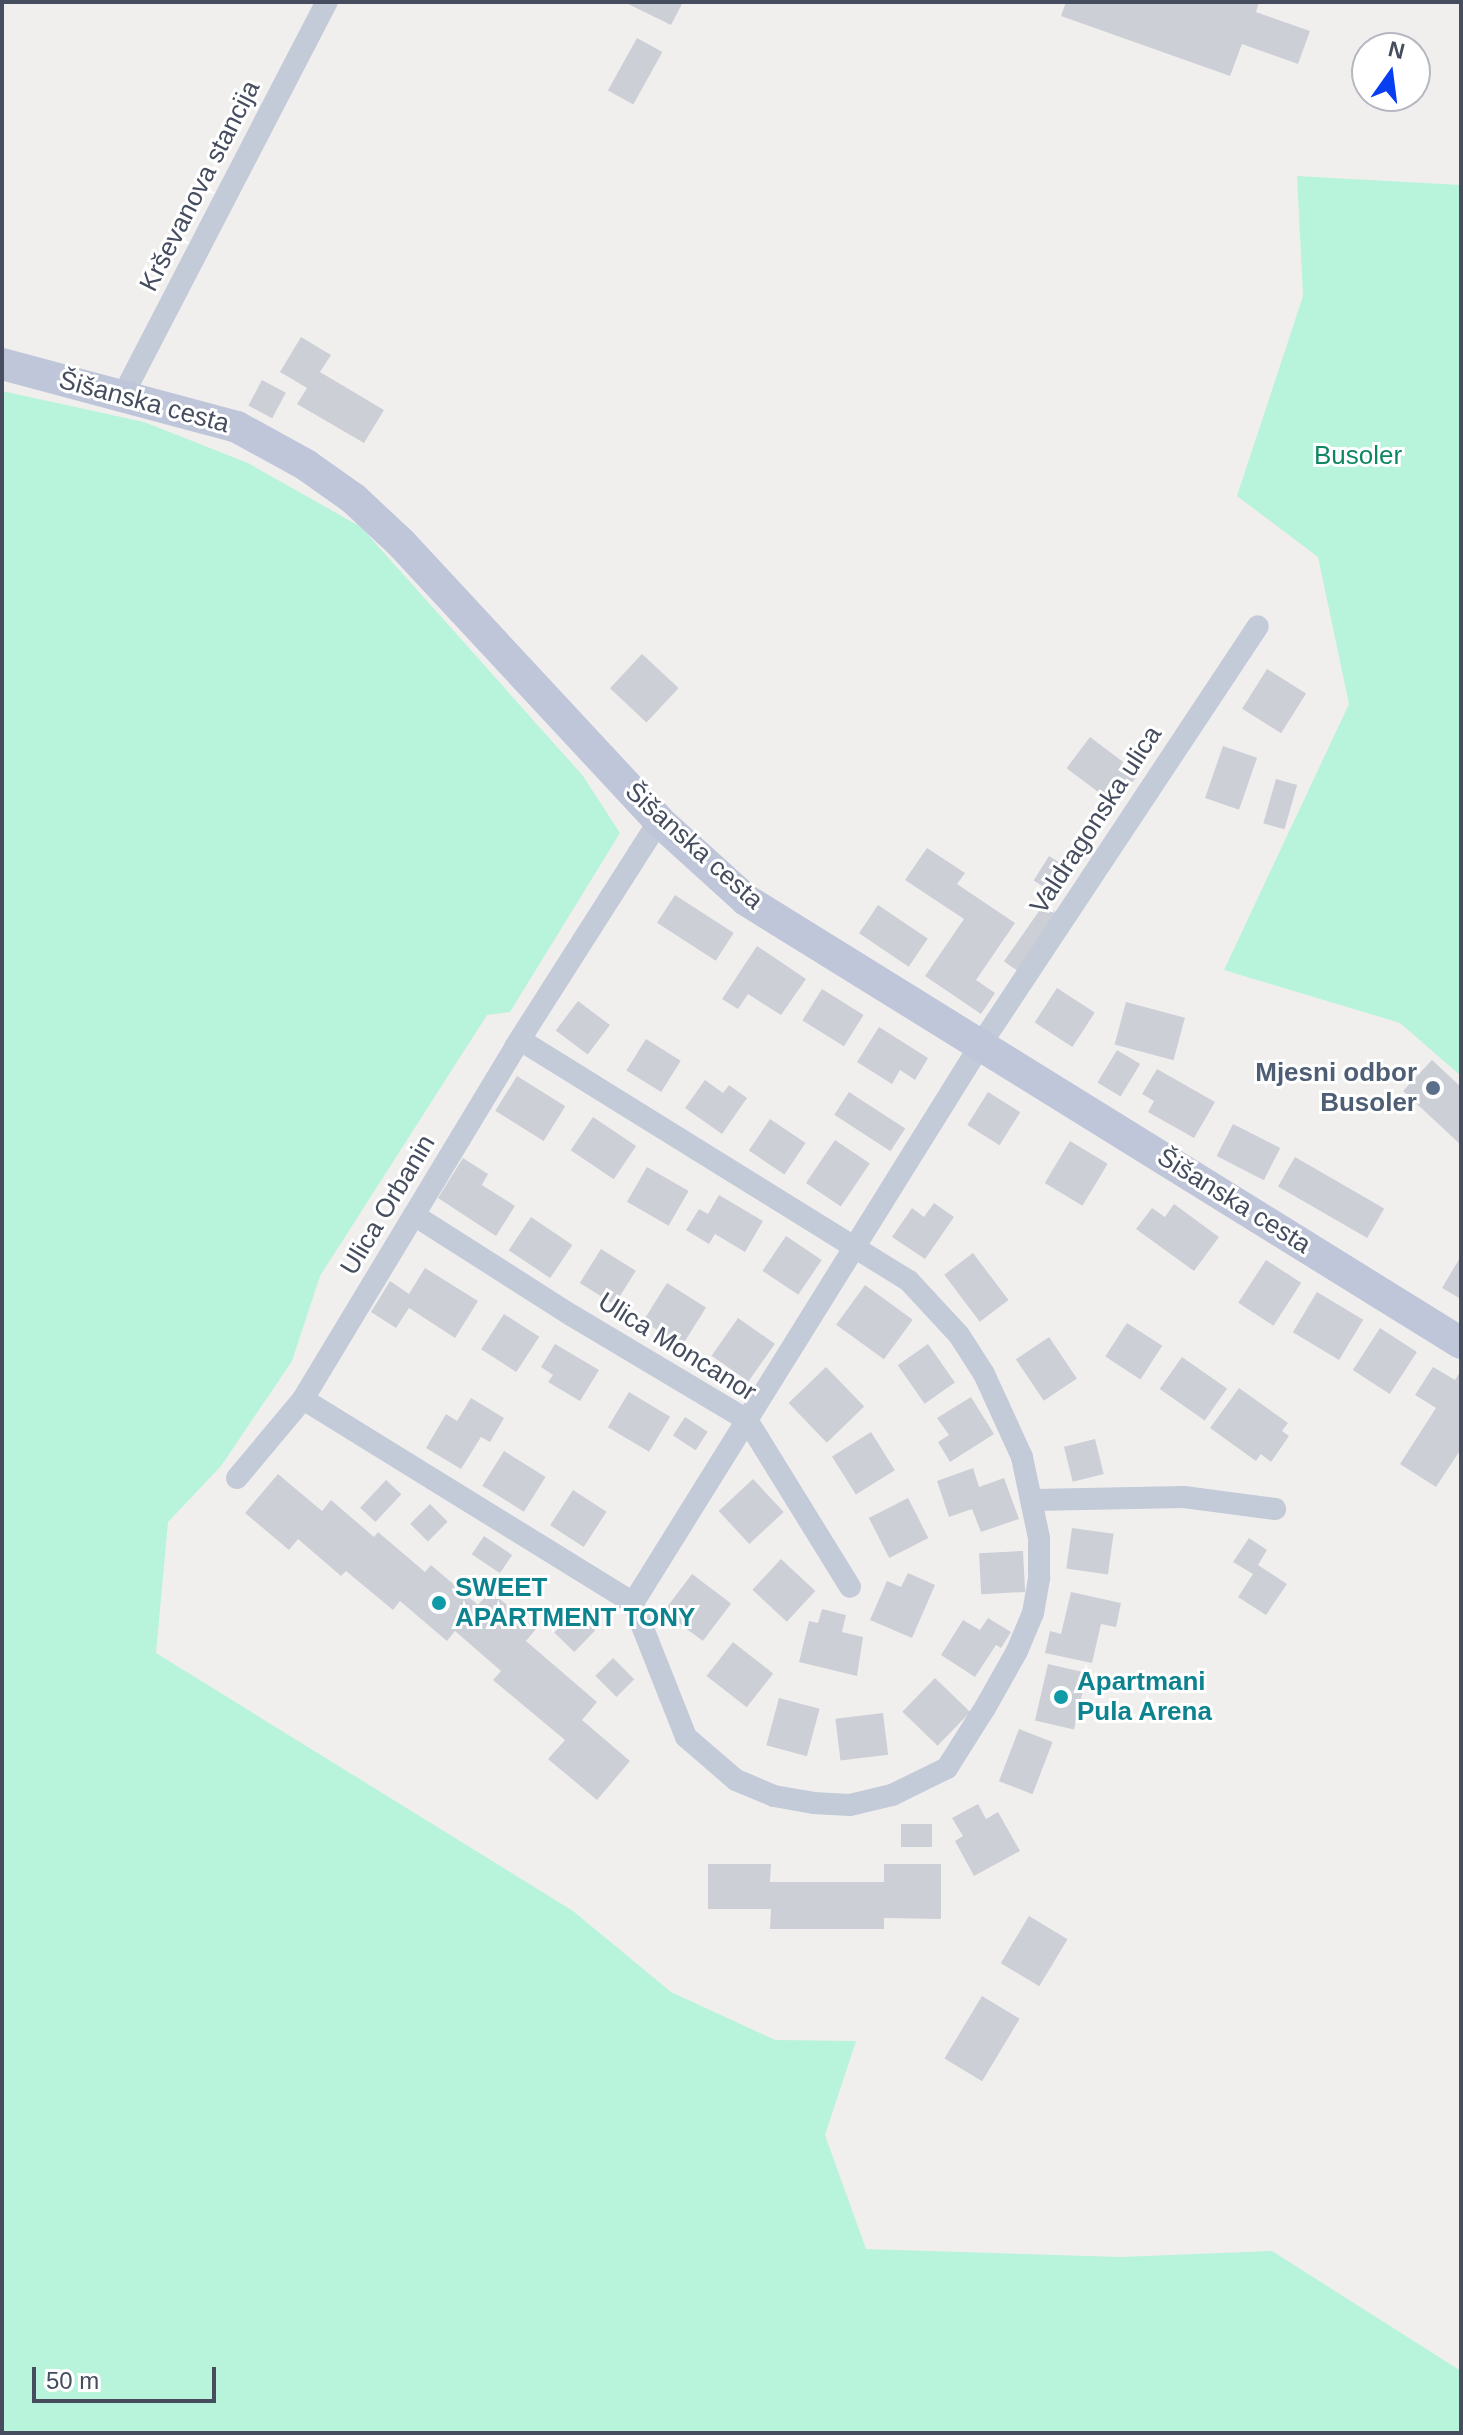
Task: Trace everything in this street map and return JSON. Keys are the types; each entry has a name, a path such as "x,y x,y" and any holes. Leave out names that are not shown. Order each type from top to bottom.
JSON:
{"main road":[{"name":"Šišanska cesta","path":"2,364 237,427 306,465 354,499 401,543 659,821 746,900 1461,1343"}],"street":[{"name":"Krševanova stancija","path":"123,395 327,2"},
{"name":"Valdragonska ulica","path":"981,1044 1258,626"},
{"name":"Ulica Orbanin","path":"237,1478 303,1399 520,1040 659,821"},
{"path":"303,1399 633,1603 686,1737 736,1780 774,1796 850,1805 892,1795 930,1778 952,1763 1017,1651 1033,1613 1039,1578 1039,1538 1022,1457 1005,1417 959,1335 909,1281 856,1245 520,1040"},
{"path":"633,1603 981,1044"},
{"name":"Ulica Moncanor","path":"414,1215 571,1315 747,1420 850,1587"},
{"path":"1033,1500 1184,1497 1275,1509"}],"green space":[{"name":"Busoler","path":"1297,176 1461,185 1461,1076 1400,1023 1224,970 1349,704 1318,557 1237,496 1303,296"},
{"path":"2,391 144,422 248,463 361,527 583,776 620,833 510,1012 487,1015 320,1276 292,1361 221,1466 168,1522 156,1653 573,1911 671,1992 775,2040 856,2041 825,2135 866,2249 1120,2257 1272,2251 1461,2371 1461,2433 2,2433"}],"building":[{"path":"624,2 683,2 671,25"},
{"path":"1066,2 1259,2 1256,12 1310,31 1298,64 1242,44 1230,76 1061,16"},
{"path":"637,38 662,52 633,105 608,90"},
{"path":"301,337 331,355 320,372 384,410 364,443 297,404 307,388 280,372"},
{"path":"262,380 286,393 272,418 248,406"},
{"path":"642,654 679,688 647,722 610,688"},
{"path":"1267,669 1306,693 1281,733 1242,709"},
{"path":"1090,737 1139,774 1115,805 1067,768"},
{"path":"1223,746 1257,758 1239,810 1205,798"},
{"path":"1276,779 1297,785 1284,829 1263,823"},
{"path":"927,848 965,873 957,884 1015,923 976,980 995,993 981,1014 925,976 964,919 905,880"},
{"path":"1049,856 1070,869 1055,894 1034,881"},
{"path":"675,895 734,933 716,961 657,923"},
{"path":"1044,904 1061,916 1021,973 1004,961"},
{"path":"878,905 928,939 909,967 859,933"},
{"path":"757,946 806,979 781,1015 748,994 738,1009 722,999"},
{"path":"1057,988 1095,1013 1072,1047 1035,1022"},
{"path":"822,989 864,1015 844,1046 802,1020"},
{"path":"578,1001 610,1025 588,1055 556,1031"},
{"path":"1126,1002 1185,1018 1174,1060 1115,1045"},
{"path":"879,1027 928,1058 915,1080 900,1070 892,1084 857,1062"},
{"path":"646,1039 681,1061 661,1092 626,1070"},
{"path":"1117,1050 1140,1064 1121,1096 1097,1083"},
{"path":"1432,1060 1461,1087 1461,1145 1403,1091"},
{"path":"1157,1069 1215,1102 1194,1138 1148,1112 1154,1101 1142,1094"},
{"path":"517,1076 565,1106 544,1141 495,1111"},
{"path":"705,1080 723,1093 729,1085 747,1098 722,1134 685,1108"},
{"path":"849,1092 905,1128 890,1151 834,1115"},
{"path":"988,1092 1020,1112 1000,1145 967,1125"},
{"path":"593,1117 636,1146 614,1179 571,1150"},
{"path":"770,1119 806,1143 784,1175 749,1151"},
{"path":"1233,1124 1280,1148 1264,1180 1217,1156"},
{"path":"835,1140 870,1163 841,1207 806,1183"},
{"path":"1070,1141 1108,1164 1082,1206 1045,1183"},
{"path":"1295,1157 1384,1208 1367,1238 1278,1186"},
{"path":"463,1158 488,1174 482,1185 515,1206 496,1236 438,1198"},
{"path":"647,1167 689,1191 669,1226 627,1202"},
{"path":"719,1195 763,1221 745,1252 715,1234 709,1244 686,1230 699,1209 708,1214"},
{"path":"934,1203 954,1217 925,1259 892,1237 912,1208 924,1217"},
{"path":"1174,1204 1219,1237 1194,1271 1136,1229 1152,1208 1165,1217"},
{"path":"531,1217 572,1245 550,1278 509,1250"},
{"path":"786,1236 822,1260 798,1295 763,1271"},
{"path":"601,1249 636,1271 615,1305 580,1283"},
{"path":"973,1253 1009,1300 980,1322 944,1275"},
{"path":"1461,1256 1461,1299 1442,1288"},
{"path":"1266,1260 1301,1283 1273,1326 1238,1303"},
{"path":"425,1268 478,1301 455,1338 409,1308 396,1328 371,1312 390,1281 409,1294"},
{"path":"667,1283 706,1307 682,1346 643,1321"},
{"path":"865,1285 913,1320 884,1359 836,1325"},
{"path":"1317,1292 1363,1320 1339,1360 1293,1332"},
{"path":"504,1314 539,1337 516,1372 481,1349"},
{"path":"738,1318 775,1344 748,1381 712,1356"},
{"path":"1127,1323 1162,1346 1140,1379 1105,1357"},
{"path":"1380,1328 1417,1352 1390,1394 1353,1370"},
{"path":"1049,1337 1077,1378 1044,1401 1016,1359"},
{"path":"555,1344 599,1370 580,1401 548,1382 553,1375 541,1367"},
{"path":"928,1344 955,1383 925,1404 898,1365"},
{"path":"1182,1357 1227,1389 1205,1420 1160,1389"},
{"path":"826,1367 864,1407 827,1443 789,1403"},
{"path":"1433,1367 1455,1380 1461,1370 1461,1449 1436,1487 1400,1464 1436,1408 1415,1395"},
{"path":"1239,1388 1288,1423 1282,1431 1289,1436 1271,1462 1261,1454 1256,1461 1210,1428"},
{"path":"629,1392 670,1417 649,1452 608,1427"},
{"path":"971,1397 994,1434 950,1462 938,1442 949,1435 937,1418"},
{"path":"471,1398 504,1418 490,1442 481,1437 461,1469 426,1448 446,1414 457,1421"},
{"path":"685,1417 708,1432 696,1450 673,1435"},
{"path":"871,1432 895,1470 856,1495 832,1456"},
{"path":"1095,1439 1104,1474 1073,1482 1064,1447"},
{"path":"504,1451 546,1477 524,1512 482,1486"},
{"path":"973,1468 979,1487 1004,1478 1019,1519 981,1532 972,1509 949,1517 937,1481"},
{"path":"278,1474 322,1511 331,1500 374,1537 378,1532 425,1572 431,1565 478,1605 490,1591 536,1629 526,1641 597,1702 582,1720 630,1761 597,1800 548,1759 565,1740 493,1680 501,1671 455,1631 447,1641 400,1601 393,1610 346,1571 341,1576 298,1539 289,1550 245,1513"},
{"path":"753,1479 784,1512 749,1544 719,1511"},
{"path":"386,1480 401,1494 375,1522 360,1508"},
{"path":"573,1490 607,1512 584,1547 550,1525"},
{"path":"908,1498 928,1538 889,1558 869,1518"},
{"path":"430,1504 448,1522 428,1541 410,1524"},
{"path":"1072,1528 1114,1534 1108,1574 1066,1569"},
{"path":"484,1536 512,1555 500,1573 472,1554"},
{"path":"1249,1538 1267,1550 1258,1565 1287,1584 1266,1615 1238,1597 1253,1574 1233,1562"},
{"path":"1023,1551 1025,1592 981,1594 979,1553"},
{"path":"781,1559 815,1591 787,1622 752,1590"},
{"path":"908,1573 935,1585 912,1638 870,1620 887,1581 901,1587"},
{"path":"692,1574 731,1603 703,1641 664,1612"},
{"path":"1071,1592 1121,1603 1116,1627 1101,1624 1092,1663 1045,1653 1050,1631 1061,1634"},
{"path":"822,1609 846,1615 842,1632 863,1637 857,1676 799,1662 809,1621 818,1623"},
{"path":"575,1611 595,1630 574,1652 554,1633"},
{"path":"988,1618 1011,1632 1001,1648 996,1645 975,1677 941,1655 963,1620 980,1630"},
{"path":"733,1642 773,1673 747,1707 707,1676"},
{"path":"613,1658 634,1679 617,1697 595,1676"},
{"name":"Apartmani Pula Arena","path":"1048,1664 1087,1673 1074,1730 1035,1721"},
{"path":"935,1678 970,1712 938,1746 902,1712"},
{"path":"779,1698 820,1709 807,1756 766,1745"},
{"path":"883,1713 888,1755 840,1761 835,1719"},
{"path":"1019,1729 1053,1742 1033,1794 999,1781"},
{"path":"978,1804 986,1819 998,1812 1020,1851 974,1876 955,1841 963,1836 952,1818"},
{"path":"901,1824 932,1824 932,1847 901,1847"},
{"path":"708,1864 771,1864 770,1882 884,1882 884,1864 941,1864 941,1919 884,1918 884,1929 770,1929 771,1909 708,1909"},
{"path":"1029,1916 1068,1939 1039,1986 1001,1963"},
{"path":"982,1996 1020,2019 982,2081 944,2059"}],"place":[{"name":"Mjesni odbor Busoler","path":"1433,1088"},
{"name":"SWEET APARTMENT TONY","path":"439,1603"},
{"name":"Apartmani Pula Arena","path":"1061,1697"}]}
